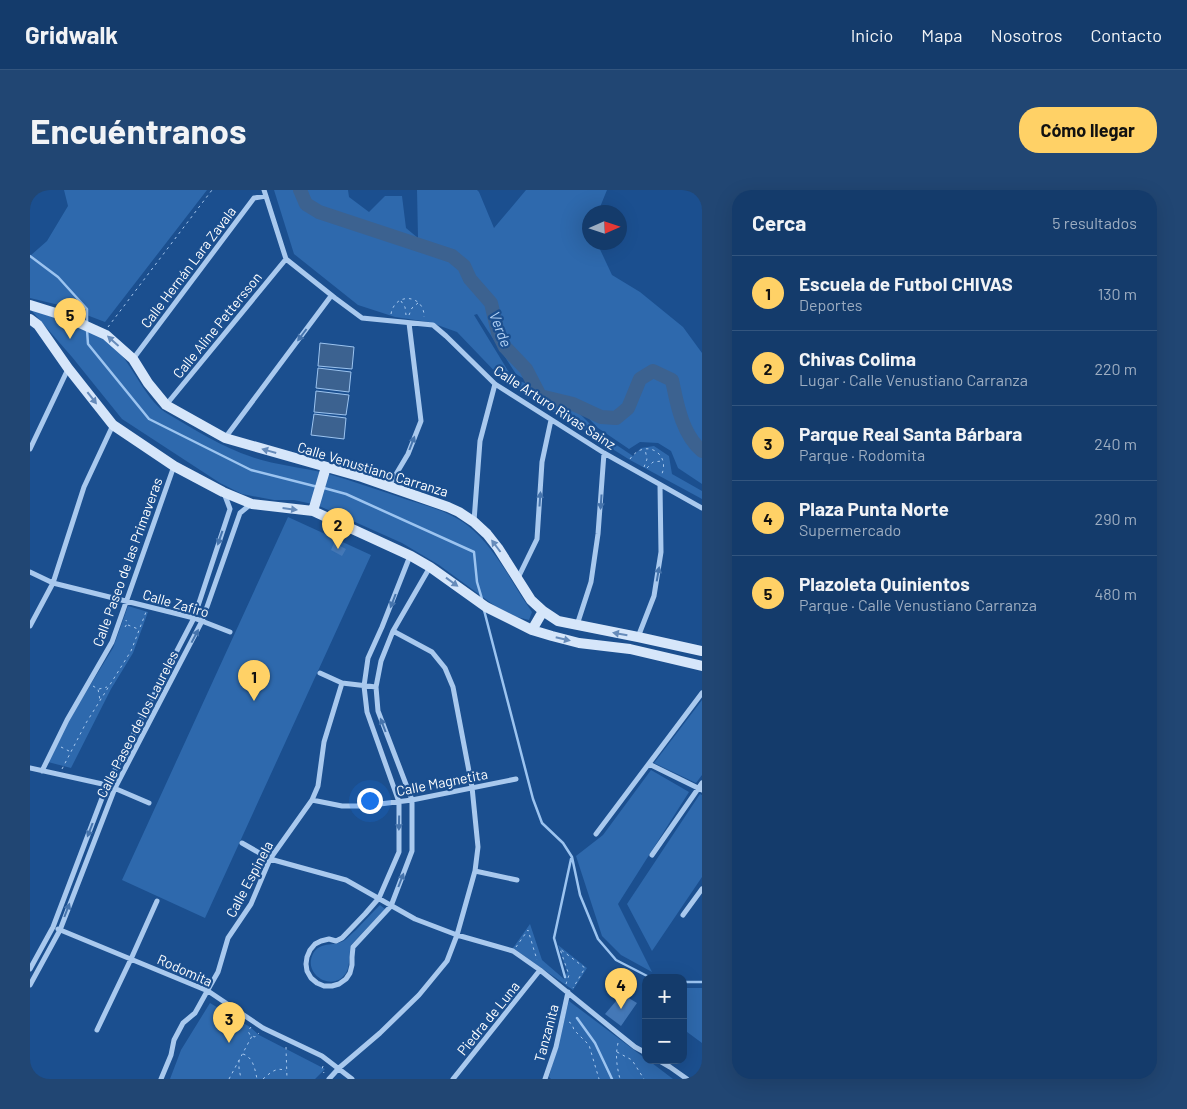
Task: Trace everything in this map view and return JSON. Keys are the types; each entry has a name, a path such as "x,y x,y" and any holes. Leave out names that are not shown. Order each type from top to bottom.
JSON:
{"street":[{"path":"265,193 286,259"},
{"name":"Calle Hernán Lara Zavala","path":"133,359 254,198 265,193"},
{"name":"Calle Arturo Rivas Sainz","path":"286,259 331,296 362,318 432,326 446,336 495,384 604,453 702,508"},
{"name":"Calle Aline Pettersson","path":"166,405 286,259"},
{"path":"225,438 331,296"},
{"name":"Calle Venustiano Carranza","path":"30,305 62,315 106,335 133,359 148,383 166,405 225,438 362,477 459,512 487,534 531,600 543,612 558,621 702,652"},
{"path":"33,323 113,426 174,466 224,492 252,504 313,511 410,556 430,567 486,607 532,630 579,643 630,649 700,666 702,652"},
{"path":"389,486 408,454 420,421 409,323"},
{"path":"30,449 68,368"},
{"path":"474,522 480,441 495,384"},
{"path":"518,578 537,539 542,462 551,420"},
{"path":"30,626 53,583 84,486 113,426"},
{"path":"577,626 591,582 598,534 604,453"},
{"name":"Calle Paseo de las Primaveras","path":"42,771 112,642 174,466"},
{"path":"313,511 326,466"},
{"path":"638,637 654,596 661,552 660,485"},
{"name":"Calle Paseo de los Laureles","path":"30,969 53,927 107,785 194,618 230,509 224,492"},
{"name":"Calle Paseo de los Laureles","path":"30,985 60,930 114,788 202,621 240,513 252,504"},
{"path":"410,556 368,658 364,686 367,712 399,802 399,852 379,898 365,914 342,938 321,941 310,950 307,956 307,971 311,978 324,986 339,984 346,979 352,965 353,948 391,906 412,851 412,800 378,711 376,686 380,661 393,631 430,567"},
{"name":"Calle Zafiro","path":"30,572 53,583 194,618 230,632"},
{"path":"532,630 543,612"},
{"path":"329,1079 338,1068 380,1033 419,995 447,961 457,935 475,871 478,848 472,787 453,687 445,668 432,652 393,631"},
{"path":"320,673 342,684 376,686"},
{"name":"Calle Espinela","path":"161,1079 171,1055 174,1040 183,1023 195,1012 208,992 218,972 228,938 251,904 270,859 312,800 318,786 324,742 342,684"},
{"path":"596,834 702,693"},
{"path":"649,764 700,789"},
{"path":"30,768 107,785 149,803"},
{"name":"Calle Magnetita","path":"312,800 342,806 364,806 412,800 516,779"},
{"path":"652,855 700,789 702,783"},
{"path":"242,843 270,859 346,880 415,919 457,935 513,951 540,970 620,1036 642,1051"},
{"path":"475,871 517,880"},
{"path":"683,915 702,889"},
{"path":"97,1030 157,901"},
{"name":"Rodomita","path":"53,927 208,992 263,1028 322,1056 352,1079"},
{"name":"Piedra de Luna","path":"453,1079 540,970"},
{"name":"Tanzanita","path":"545,1079 556,1046 567,992"},
{"path":"665,1064 687,1079"}],"path":[{"path":"98,332 212,190"},
{"path":"392,314 395,304 400,300 409,298 415,300 422,307 424,318"},
{"path":"400,300 405,307 406,316"},
{"path":"409,316 412,308 419,303"},
{"path":"644,449 647,455 644,467"},
{"path":"630,459 638,451 644,449 654,450 663,461 661,476"},
{"path":"647,468 653,462 663,461"},
{"path":"59,774 86,723 130,652 148,606"},
{"path":"127,625 139,629"},
{"path":"93,686 98,689 109,687"},
{"path":"98,689 100,700"},
{"path":"60,747 71,752"},
{"path":"513,951 528,930 540,970"},
{"path":"560,949 585,968 567,992 569,975 560,949"},
{"path":"562,1018 572,1024 574,1030 589,1045 599,1079"},
{"path":"252,1026 248,1032 252,1036"},
{"path":"252,1036 255,1037 259,1033"},
{"path":"229,1079 252,1036"},
{"path":"620,1036 616,1051 620,1079"},
{"path":"286,1047 287,1079"},
{"path":"616,1051 632,1060 644,1079"},
{"path":"243,1054 250,1059 257,1079"},
{"path":"240,1060 241,1079"},
{"path":"323,1066 324,1073"},
{"path":"263,1079 279,1069 287,1072"}],"shaded area":[{"path":"64,190 207,190 105,322 63,306 30,298 30,256 47,241 68,206"},
{"path":"274,190 348,190 349,197 369,212 385,196 402,196 406,228 418,238 417,190 477,190 494,228 526,190 607,190 601,205 582,205 582,250 600,250 612,275 640,292 683,327 702,353 702,484 678,468 671,451 658,443 640,442 629,449 598,428 569,398 544,391 516,374 477,314 474,315 513,379 528,384 538,398 573,407 600,434 633,456 641,448 654,446 669,456 672,474 702,491 702,499 630,460 504,381 457,332 429,322 395,317 358,305 294,254"},
{"path":"31,310 67,321 90,331 110,344 125,359 147,394 161,409 219,443 261,460 346,479 431,507 460,520 477,534 495,555 532,612 529,620 517,617 495,606 439,565 402,543 317,505 294,500 274,500 242,494 220,483 122,419"},
{"path":"320,343 354,347 352,369 318,366"},
{"path":"318,368 351,372 349,392 316,388"},
{"path":"316,391 349,395 346,415 314,412"},
{"path":"314,414 346,418 344,439 311,435"},
{"path":"288,517 371,555 205,918 122,880"},
{"path":"128,606 148,612 133,653 111,689 71,768 48,762 70,718 113,648"},
{"path":"702,700 702,775 696,783 654,763"},
{"path":"651,770 689,792 618,904 652,972 621,955 602,936 576,856 603,835"},
{"path":"700,794 702,795 702,877 652,951 627,904"},
{"path":"380,905 385,909 351,945 348,968 342,978 328,981 321,979 315,974 311,960 314,952 321,946 345,940"},
{"path":"530,924 542,960 564,979 567,972 558,945 587,968 573,990 513,948"},
{"path":"687,988 702,988 702,1043 687,1032"},
{"path":"569,1001 642,1056 642,1064 653,1064 673,1079 551,1079 549,1077"},
{"path":"210,1003 250,1027 259,1035 325,1069 315,1079 170,1079 181,1050"}],"building":[{"path":"334,543 346,549 342,556 331,550"},
{"path":"622,994 637,1003 621,1026 605,1014"}],"waterway":[{"name":"Verde","path":"300,190 306,204 319,212 452,256 464,266 470,279 491,303 498,333 505,347 526,369 540,396 573,404 601,417 616,418 628,408 640,379 653,371 672,380 681,418 695,444 702,451"},
{"path":"30,256 58,277 87,309 87,322"},
{"path":"87,330 88,344 149,419 251,470 318,487"},
{"path":"324,488 346,494 474,552 477,582 482,599"},
{"path":"484,610 533,799 542,823 563,843 572,857 580,895 598,939 616,960 643,974"},
{"path":"565,977 554,938 571,859"},
{"path":"687,982 702,982"},
{"path":"577,1018 595,1043 612,1079"}],"place":[{"name":"Plazoleta Quinientos","path":"70,339"},
{"name":"Chivas Colima","path":"338,549"},
{"name":"Escuela de Futbol CHIVAS","path":"254,701"},
{"name":"Plaza Punta Norte","path":"621,1009"},
{"name":"Parque Real Santa Bárbara","path":"229,1043"}]}
